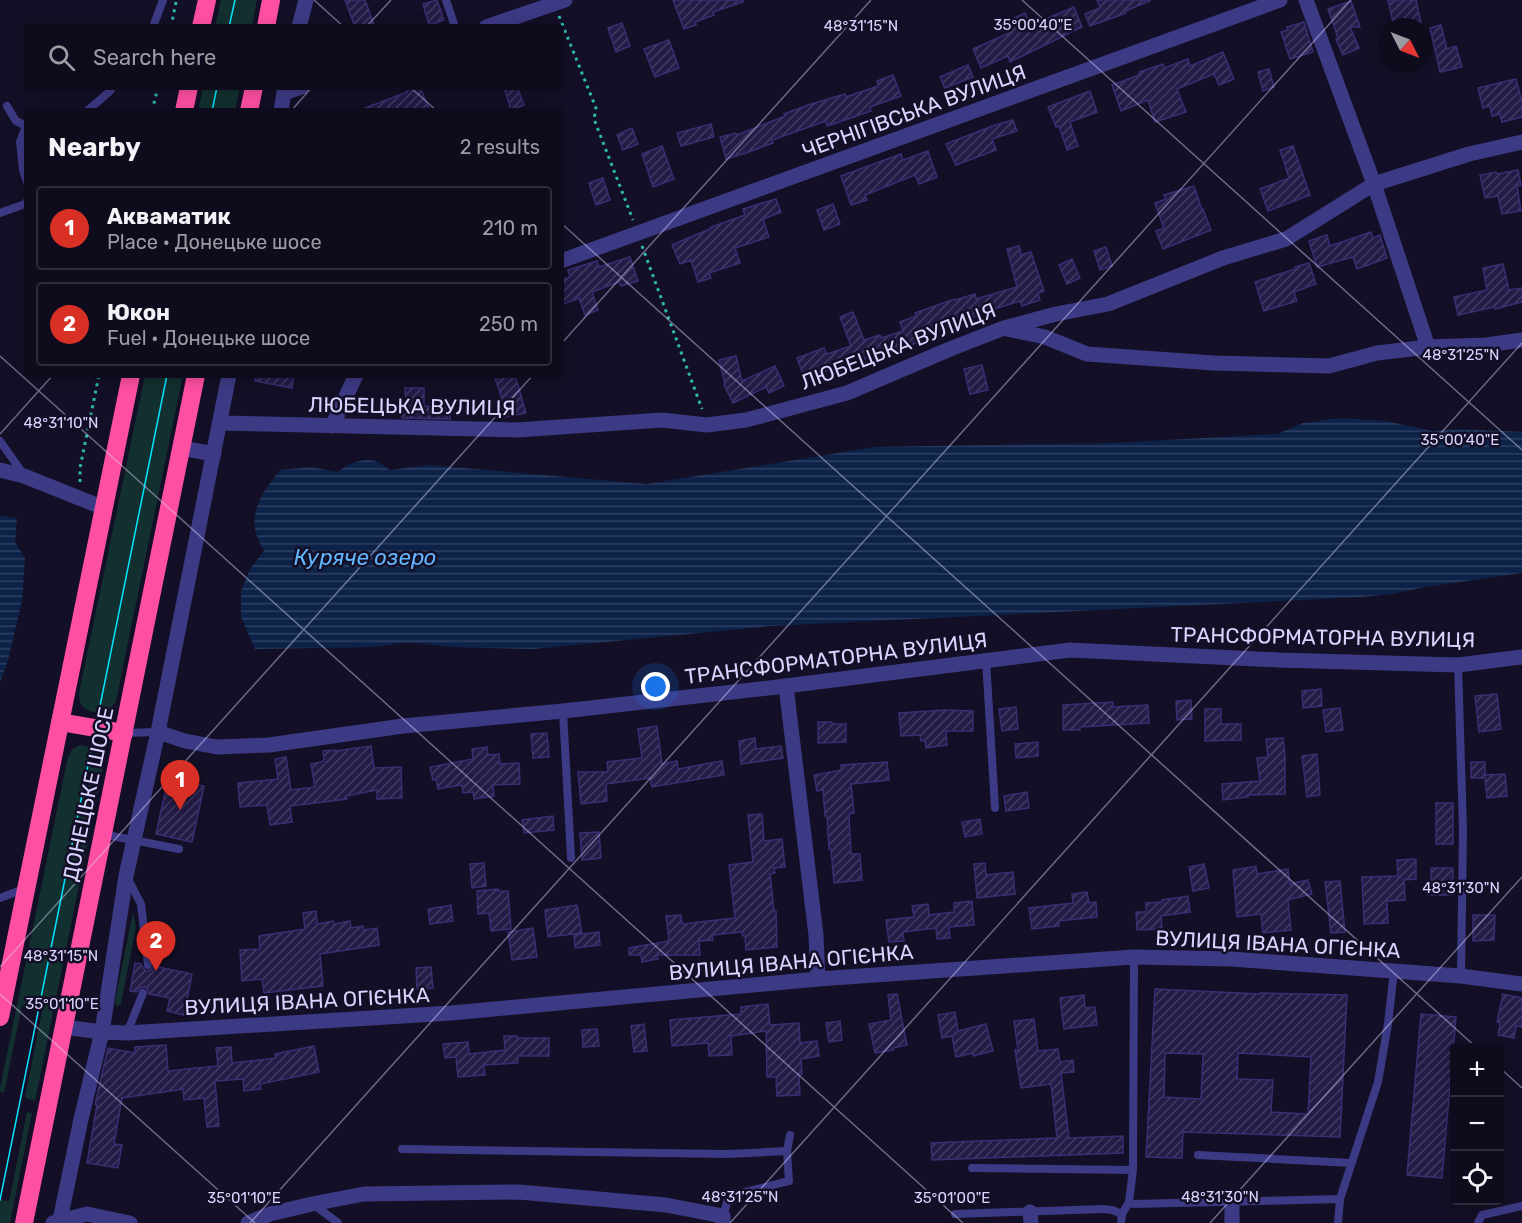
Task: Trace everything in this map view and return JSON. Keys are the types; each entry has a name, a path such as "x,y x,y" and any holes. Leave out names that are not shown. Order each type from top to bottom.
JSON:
{"highway":[{"path":"202,24 207,0"},
{"path":"267,24 271,0"},
{"path":"185,108 188,90"},
{"path":"250,108 253,90"},
{"name":"ДОНЕЦЬКЕ ШОСЕ","path":"0,1017 130,378"},
{"name":"ДОНЕЦЬКЕ ШОСЕ","path":"24,1223 195,378"},
{"path":"60,722 124,733"}],"street":[{"path":"300,24 306,0"},
{"name":"ЧЕРНІГІВСЬКА ВУЛИЦЯ","path":"564,260 1280,0"},
{"path":"1306,0 1374,184 1428,347"},
{"path":"494,24 550,3"},
{"path":"282,108 285,90"},
{"name":"ЛЮБЕЦЬКА ВУЛИЦЯ","path":"220,423 517,430 662,420 707,425 746,420 847,393 1004,328 1056,314 1108,304 1223,258 1286,239 1374,184 1469,154 1522,142"},
{"path":"1004,328 1045,337 1087,354 1214,363 1329,366 1377,353 1428,347 1487,345 1522,340"},
{"path":"130,1223 87,1214 57,1221 102,1032 126,876 158,732 228,378"},
{"path":"332,426 355,378"},
{"path":"181,448 214,454"},
{"path":"0,470 24,476 104,508"},
{"name":"ТРАНСФОРМАТОРНА ВУЛИЦЯ","path":"158,732 185,741 217,747 259,745 403,726 786,686 1070,650 1458,665 1522,657"},
{"path":"786,686 816,935 818,979"},
{"name":"ВУЛИЦЯ ІВАНА ОГІЄНКА","path":"63,1027 127,1033 451,1013 818,979 1134,957 1231,959 1461,976 1522,984"},
{"path":"248,1223 270,1214 364,1194 519,1191 666,1205 723,1219"},
{"path":"1232,1201 1232,1223"}],"lane":[{"path":"154,24 163,0"},
{"path":"446,0 454,24"},
{"path":"90,108 111,90"},
{"path":"7,106 16,121 24,125"},
{"path":"24,133 20,142 24,175"},
{"path":"0,213 24,204"},
{"path":"0,441 24,476"},
{"path":"986,660 995,808"},
{"path":"1458,665 1463,829 1461,976"},
{"path":"562,711 571,858"},
{"path":"124,733 158,732"},
{"path":"102,834 179,849"},
{"path":"126,876 141,904 148,965"},
{"path":"0,898 26,888"},
{"path":"955,1214 1030,1217 1103,1209 1112,1210 1122,1218 1129,1202 1133,1170 1134,957"},
{"path":"1338,1223 1340,1199 1378,1082 1395,971"},
{"path":"127,1033 143,993"},
{"path":"723,1219 729,1196 789,1181 787,1151 790,1135"},
{"path":"402,1149 728,1154 787,1151"},
{"path":"1198,1155 1351,1163"},
{"path":"972,1168 1133,1170"},
{"path":"1129,1202 1133,1204 1340,1199"},
{"path":"312,1204 338,1223"},
{"path":"1478,1223 1482,1215 1522,1206"}],"path":[{"path":"172,24 176,0"},
{"path":"550,3 559,24"},
{"path":"564,35 596,108 594,119 707,425"},
{"path":"153,108 157,90"},
{"path":"79,498 80,468 98,378"}],"green space":[{"path":"221,0 257,0 253,24 216,24"},
{"path":"202,90 239,90 236,108 199,108"},
{"path":"144,378 182,378 116,701 103,714 93,712 85,709 79,699"},
{"path":"80,745 96,748 104,763 35,1101 25,1098 42,1011 22,1006 4,1093 0,1092 0,1088 68,756"},
{"path":"133,912 136,927 121,1004 116,1006 115,1001"},
{"path":"27,1112 32,1113 10,1223 0,1223 0,1200 9,1201"}],"water":[{"name":"Куряче озеро","path":"1340,418 1385,421 1433,431 1460,429 1522,432 1522,573 1362,597 771,626 533,649 400,643 375,647 255,649 241,617 241,591 250,569 264,551 256,532 256,512 265,490 280,470 311,467 337,472 362,460 372,460 390,470 428,465 647,484 875,447 1112,443 1277,434 1303,423"},
{"path":"0,517 17,518 15,542 25,558 22,601 8,660 0,682"}],"building":[{"path":"345,0 365,0 374,24 354,24"},
{"path":"437,0 444,20 429,24 423,4"},
{"path":"673,0 743,0 743,2 713,12 714,15 684,29"},
{"path":"1097,0 1150,1 1125,11 1126,13 1090,26 1085,14 1100,8"},
{"path":"1388,0 1416,0 1420,18 1392,18"},
{"path":"1351,1 1360,27 1350,27 1359,48 1343,55 1328,9"},
{"path":"1074,7 1082,27 1010,62 1008,56 981,68 973,49 1009,33 1004,23 1025,13 1031,25"},
{"path":"1304,22 1313,52 1290,59 1281,32 1288,30 1287,27"},
{"path":"622,23 630,46 616,52 608,28"},
{"path":"1441,25 1447,49 1456,46 1462,67 1440,72 1432,27"},
{"path":"669,40 679,68 655,77 644,49"},
{"path":"1223,52 1234,79 1219,85 1214,74 1177,89 1186,112 1155,122 1148,100 1121,111 1112,85 1163,64 1164,68 1188,59 1190,66"},
{"path":"968,65 973,77 945,88 940,77"},
{"path":"1269,69 1274,87 1263,91 1258,72"},
{"path":"893,75 901,96 870,107 871,111 827,126 826,121 726,159 720,137 736,133 737,135 808,105 845,94 846,97 878,86 877,81"},
{"path":"1516,79 1522,102 1522,117 1502,122 1500,114 1492,116 1490,106 1483,108 1478,88"},
{"path":"406,90 421,90 429,108 365,108 407,92"},
{"path":"505,90 518,90 524,105 510,108"},
{"path":"1090,91 1097,112 1070,122 1078,146 1067,150 1059,126 1056,127 1048,107"},
{"path":"1013,120 1017,131 992,139 996,150 956,165 946,144"},
{"path":"711,124 714,137 681,146 677,133"},
{"path":"632,128 638,144 623,150 617,135"},
{"path":"662,146 674,179 653,187 642,154"},
{"path":"1293,146 1310,195 1268,211 1260,189 1289,178 1280,150"},
{"path":"928,151 937,177 919,184 915,175 865,195 867,200 851,205 841,176 901,154 903,160"},
{"path":"1518,170 1521,185 1517,186 1521,211 1502,214 1498,196 1485,198 1480,175"},
{"path":"603,178 610,200 596,205 589,183"},
{"path":"1194,186 1211,230 1163,249 1156,231 1164,228 1155,203 1166,199 1164,195"},
{"path":"776,199 781,212 763,219 769,237 735,248 740,263 709,273 711,278 698,282 691,260 680,264 672,245 711,227 745,215 743,209"},
{"path":"833,204 840,224 824,230 817,210"},
{"path":"1371,232 1373,238 1380,235 1387,258 1357,269 1353,257 1317,267 1309,241 1327,235 1330,246"},
{"path":"1019,246 1021,255 1031,252 1044,291 1038,293 1040,300 1022,306 1020,301 981,313 981,315 918,337 920,342 819,373 820,375 805,380 797,358 824,348 827,354 851,346 840,317 853,312 864,340 880,335 881,338 903,331 900,322 916,316 915,313 954,299 975,294 976,299 1017,287 1007,249"},
{"path":"1106,247 1112,266 1100,270 1094,251"},
{"path":"630,257 638,281 621,286 619,282 592,292 598,310 585,315 579,298 564,304 564,279 570,277 568,270 597,261 599,267"},
{"path":"1072,259 1080,278 1067,284 1059,265"},
{"path":"1309,263 1316,284 1294,292 1297,301 1264,311 1255,282"},
{"path":"1503,264 1509,290 1522,288 1522,302 1458,315 1454,297 1487,290 1483,268"},
{"path":"736,356 742,381 775,366 784,386 769,393 766,387 733,403 724,385 719,360"},
{"path":"982,365 988,390 970,394 964,369"},
{"path":"256,378 294,378 292,388 255,381"},
{"path":"495,378 516,378 526,413 505,417 504,405"},
{"path":"405,388 424,388 424,406 451,408 450,419 402,418 403,405 406,405"},
{"path":"1321,689 1322,706 1303,708 1302,691"},
{"path":"1497,694 1501,729 1479,732 1475,696"},
{"path":"1191,700 1192,719 1177,720 1176,701"},
{"path":"1113,702 1113,707 1148,705 1149,723 1063,730 1063,705"},
{"path":"1016,707 1018,729 1002,731 999,709"},
{"path":"1340,708 1343,730 1326,732 1323,710"},
{"path":"1205,709 1221,709 1221,724 1241,724 1241,740 1205,741"},
{"path":"973,711 973,731 946,731 947,745 926,748 925,741 921,741 920,735 901,736 899,713"},
{"path":"818,722 846,724 846,742 818,743"},
{"path":"657,726 662,764 677,761 678,769 722,761 724,775 652,787 650,778 606,784 607,801 581,804 578,772 608,772 607,762 642,758 638,729"},
{"path":"547,733 549,757 533,758 531,734"},
{"path":"755,738 756,749 781,746 783,758 741,764 739,741"},
{"path":"1283,738 1285,794 1247,795 1248,797 1223,800 1222,784 1260,781 1257,758 1268,757 1266,739"},
{"path":"1038,742 1038,756 1016,758 1015,744"},
{"path":"371,746 374,768 401,767 402,798 377,799 377,790 346,796 347,799 290,806 292,822 270,825 267,805 240,807 238,783 278,779 275,759 286,757 291,790 315,787 311,764 324,761 323,751"},
{"path":"487,747 488,755 499,754 500,764 519,763 520,784 493,785 494,796 474,799 473,792 463,793 462,785 438,789 430,767 473,759 472,749"},
{"path":"1317,754 1320,795 1307,797 1302,756"},
{"path":"887,762 889,780 851,784 854,813 849,814 851,854 860,854 862,880 834,883 823,790 817,791 814,775 841,770 841,765"},
{"path":"1471,762 1485,762 1485,775 1505,774 1507,796 1487,798 1485,778 1471,778"},
{"path":"168,779 204,786 192,842 156,834"},
{"path":"1027,792 1029,808 1006,811 1004,796"},
{"path":"1436,803 1453,803 1453,844 1436,844"},
{"path":"762,814 764,841 782,839 785,867 774,868 775,873 770,874 774,911 776,911 777,947 746,950 745,936 742,932 712,935 713,940 699,941 700,955 657,955 658,959 642,962 641,955 629,955 629,948 669,941 666,916 681,915 682,924 735,918 729,865 753,862 748,815"},
{"path":"553,816 554,830 524,833 522,820"},
{"path":"980,819 982,834 965,837 962,822"},
{"path":"599,832 601,858 582,860 580,833"},
{"path":"1416,859 1416,879 1404,880 1405,900 1387,901 1388,923 1364,924 1362,877 1398,876 1397,860"},
{"path":"484,863 486,886 472,888 470,864"},
{"path":"985,863 986,875 1013,872 1015,894 977,898 974,864"},
{"path":"1204,864 1209,888 1193,891 1189,867"},
{"path":"1256,866 1257,874 1288,869 1290,884 1308,880 1312,894 1288,900 1291,930 1263,933 1261,914 1237,917 1233,870"},
{"path":"1431,868 1453,868 1453,895 1431,895"},
{"path":"1340,881 1345,932 1331,933 1325,882"},
{"path":"498,889 498,891 508,891 511,929 491,931 489,913 478,914 477,891"},
{"path":"1087,892 1089,903 1096,902 1097,917 1059,921 1059,926 1032,929 1029,908 1073,903 1072,894"},
{"path":"1188,896 1190,912 1161,916 1162,929 1137,930 1136,912 1146,912 1146,903"},
{"path":"972,901 974,925 949,927 950,938 937,939 936,928 903,932 904,941 889,942 886,920 914,917 912,906 928,904 929,915 954,912 954,903"},
{"path":"451,905 453,921 430,924 428,909"},
{"path":"577,905 582,933 548,937 545,910"},
{"path":"316,911 317,924 350,921 351,928 363,926 364,930 377,928 379,945 320,954 323,986 264,993 262,979 242,981 240,950 260,949 259,936 305,929 303,913"},
{"path":"1473,915 1495,915 1494,940 1473,941"},
{"path":"533,928 537,957 512,960 508,932"},
{"path":"599,932 600,945 575,948 574,935"},
{"path":"135,963 141,964 146,971 151,970 154,966 192,974 184,1015 167,1011 170,998 149,994 145,987 140,988 137,992 130,991"},
{"path":"431,967 433,988 417,989 416,968"},
{"path":"1155,989 1347,995 1340,1137 1183,1132 1182,1158 1146,1157","holes":["1165,1053 1203,1054 1201,1099 1164,1097","1238,1053 1311,1057 1308,1114 1271,1112 1273,1080 1237,1079"]},
{"path":"897,994 907,1045 875,1053 869,1024 891,1020 888,995"},
{"path":"1503,994 1522,998 1522,1027 1516,1026 1514,1038 1498,1035 1500,1023 1497,1022"},
{"path":"1084,995 1085,1008 1095,1007 1097,1025 1064,1029 1060,998"},
{"path":"768,1004 770,1025 799,1023 800,1043 817,1041 819,1056 801,1059 800,1095 777,1096 776,1077 767,1077 766,1031 731,1036 732,1055 709,1056 708,1043 672,1046 670,1020 741,1014 741,1007"},
{"path":"955,1012 958,1031 986,1024 993,1051 956,1057 952,1036 942,1038 938,1015"},
{"path":"1421,1014 1456,1017 1454,1043 1450,1043 1450,1086 1442,1178 1407,1175"},
{"path":"1034,1019 1038,1051 1058,1049 1060,1062 1073,1060 1074,1072 1061,1073 1069,1138 1123,1136 1123,1153 932,1160 931,1143 1057,1138 1051,1084 1021,1088 1015,1050 1018,1050 1014,1021"},
{"path":"840,1021 842,1040 829,1042 826,1023"},
{"path":"644,1024 647,1051 634,1052 631,1026"},
{"path":"597,1029 599,1046 583,1047 582,1030"},
{"path":"504,1036 549,1038 549,1056 518,1056 518,1063 484,1065 485,1075 458,1077 456,1057 445,1058 443,1044 468,1042 469,1054 505,1050"},
{"path":"166,1045 168,1071 218,1066 216,1048 231,1047 232,1063 276,1058 275,1054 314,1046 319,1072 260,1084 261,1089 244,1091 243,1079 215,1081 219,1126 207,1127 204,1098 184,1100 183,1089 122,1098 114,1144 122,1145 118,1168 87,1163 97,1105 95,1104 108,1048 135,1053 135,1047"}],"tram line":[{"path":"230,24 235,0"},
{"path":"213,108 216,90"},
{"path":"0,1200 166,378"}],"place":[{"name":"Акваматик","path":"180,810"},
{"name":"Юкон","path":"156,971"}]}
